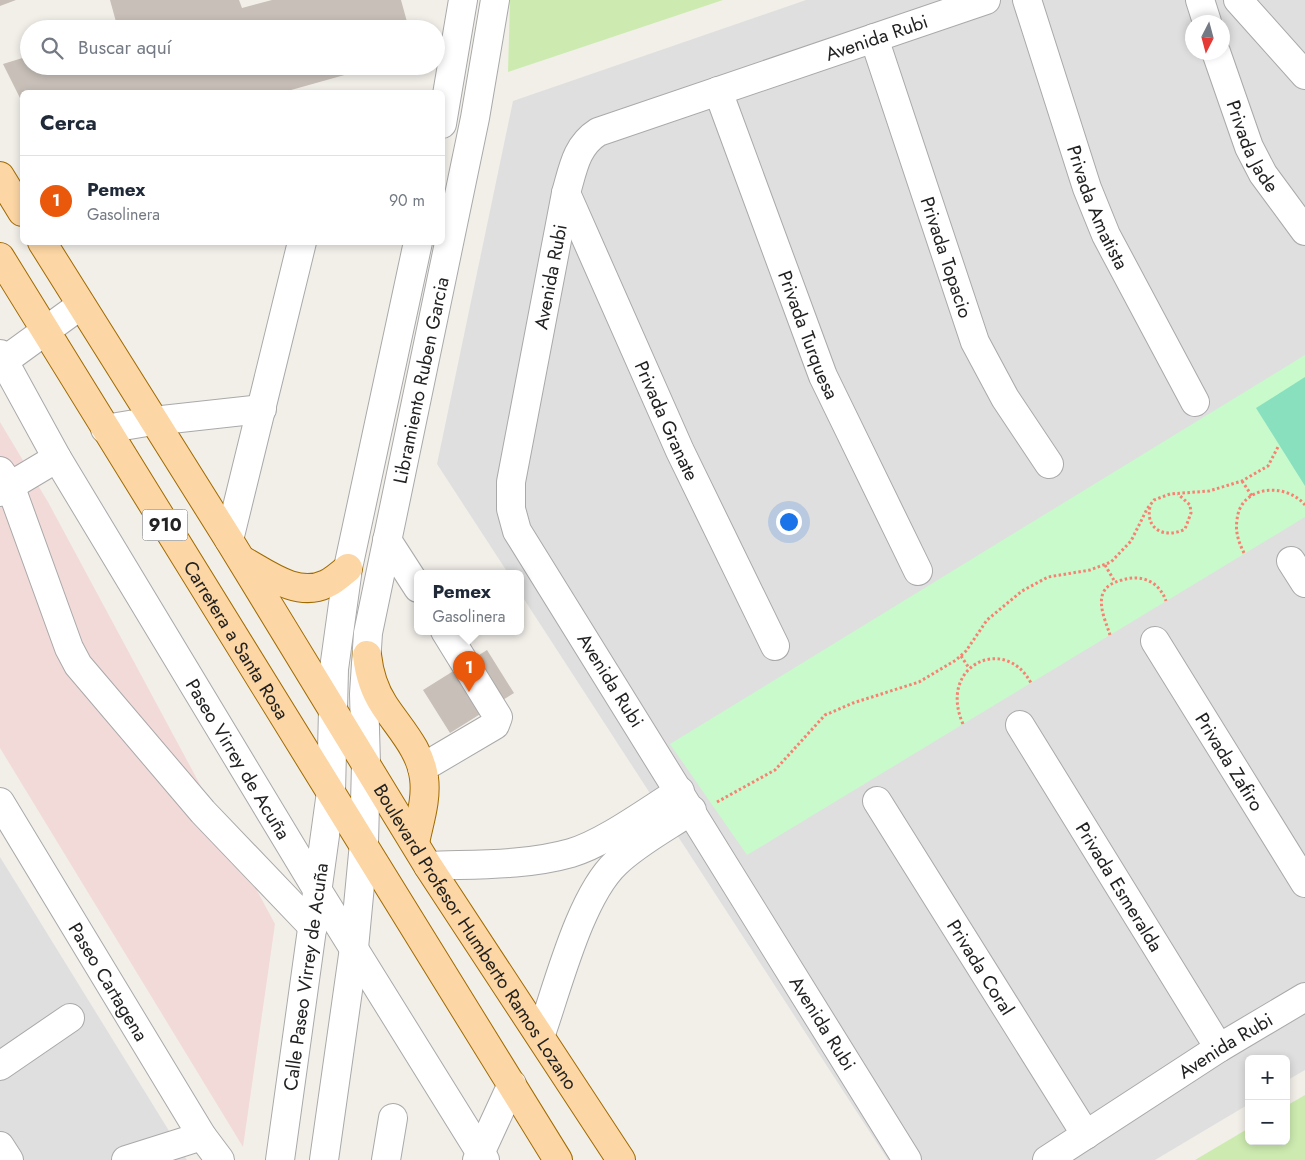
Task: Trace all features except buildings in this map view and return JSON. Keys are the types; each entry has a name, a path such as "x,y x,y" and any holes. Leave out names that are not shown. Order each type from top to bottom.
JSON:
{"main road":[{"path":"0,176 20,209"},
{"name":"910","path":"44,245 234,549 332,712"},
{"name":"Carretera a Santa Rosa","path":"0,258 331,792"},
{"path":"234,549 283,583 311,588 326,584 348,568"},
{"path":"366,655 369,671 378,695 413,746 422,768 425,794 415,843"},
{"name":"Boulevard Profesor Humberto Ramos Lozano","path":"332,712 428,866 621,1160"},
{"path":"331,792 558,1160"}],"street":[{"path":"445,106 463,0"},
{"name":"Libramiento Ruben Garcia","path":"364,843 366,764 364,694 368,634 475,118 495,0"},
{"name":"Avenida Rubi","path":"907,1160 517,531 511,509 511,482 566,193 577,154 589,138 598,132 986,0"},
{"name":"Privada Amatista","path":"1027,0 1087,188 1106,235 1195,402"},
{"path":"1200,0 1205,15"},
{"path":"1238,0 1305,75"},
{"name":"Privada Topacio","path":"874,38 974,342 1005,398 1049,464"},
{"name":"Privada Jade","path":"1219,60 1248,147 1263,174 1305,231"},
{"name":"Privada Turquesa","path":"718,91 823,376 918,571"},
{"name":"Privada Granate","path":"566,193 680,451 775,646"},
{"path":"234,549 262,409 301,245"},
{"name":"Libramiento Ruben Garcia","path":"332,712 334,669 348,568 417,245"},
{"path":"2,358 45,332 81,305"},
{"name":"Paseo Virrey de Acuña","path":"2,358 57,458 481,1158"},
{"path":"105,429 153,421 262,409"},
{"path":"57,458 3,483 69,648 78,665 203,812 313,927"},
{"path":"388,540 414,582"},
{"path":"422,768 495,725 498,717 447,635"},
{"name":"Privada Zafiro","path":"1155,641 1305,883"},
{"name":"Calle Paseo Virrey de Acuña","path":"280,1160 331,792 332,712"},
{"name":"Privada Esmeralda","path":"1020,725 1219,1048"},
{"name":"Privada Coral","path":"877,801 1086,1134"},
{"name":"Paseo Cartagena","path":"0,802 202,1136 220,1160"},
{"path":"428,866 527,863 573,853 610,834 688,804"},
{"path":"540,1034 583,915 595,890 616,864 688,804"},
{"path":"324,1160 354,948 364,843"},
{"name":"Avenida Rubi","path":"1047,1160 1219,1048 1305,997"},
{"path":"0,1066 70,1018"},
{"path":"481,1158 512,1084"},
{"path":"386,1160 393,1118"},
{"path":"126,1160 202,1136"},
{"path":"0,1146 9,1160"}],"path":[{"path":"688,804 775,770 825,715 852,703 919,682 961,656 987,620 1022,591 1048,577 1105,565 1121,554 1131,541 1151,504 1161,497 1208,491 1242,481 1268,466 1279,445"},
{"path":"1242,481 1252,496"},
{"path":"1244,554 1238,540 1237,518 1240,508 1252,496 1259,492 1274,489 1288,491 1298,496 1305,505"},
{"path":"1151,504 1149,520 1153,528 1167,534 1177,533 1185,529 1191,513 1190,504 1178,494"},
{"path":"1105,565 1115,582"},
{"path":"1110,635 1102,611 1103,594 1108,586 1133,576 1144,578 1154,583 1163,593 1166,600"},
{"path":"961,656 969,668"},
{"path":"963,724 958,711 956,695 962,675 969,668 982,662 999,659 1014,662 1025,670 1031,683"}],"shaded area":[{"path":"806,0 1305,0 1305,1070 1290,1079 1290,1055 1245,1055 1245,1106 1155,1160 888,1160 524,599 524,570 506,570 437,464 513,101"},
{"path":"0,422 48,502 275,924 243,1147 0,748"},
{"path":"0,857 187,1160 0,1160"}],"green space":[{"path":"510,0 723,0 508,72"},
{"path":"1305,355 1305,517 747,855 670,744"},
{"path":"1305,377 1305,486 1256,408"},
{"path":"1305,1095 1305,1160 1195,1160 1245,1130 1245,1145 1290,1145 1290,1104"}],"place":[{"name":"Pemex","path":"469,692"}]}
